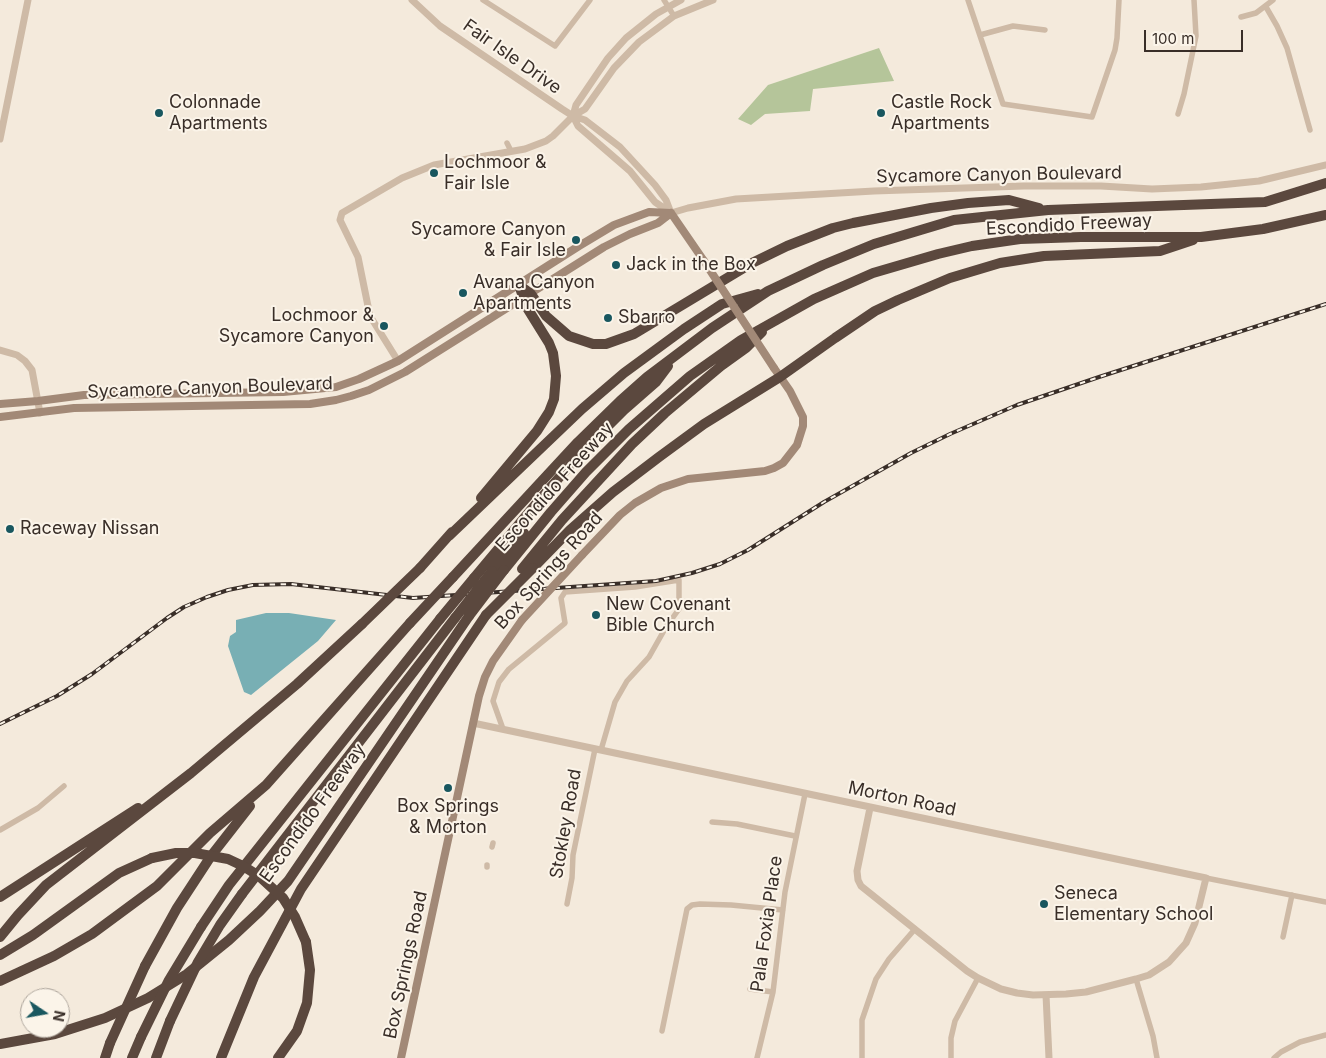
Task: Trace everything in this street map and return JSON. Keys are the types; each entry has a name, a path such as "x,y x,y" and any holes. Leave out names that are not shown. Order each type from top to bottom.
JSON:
{"highway":[{"name":"Escondido Freeway","path":"0,981 54,956 92,934 130,908 157,886 210,834 266,785 410,623 578,442 620,401 712,328 768,291 822,265 874,244 954,220 1048,210 1265,202 1326,183"},
{"path":"518,285 546,316 570,336 593,344 606,344 634,334 752,263 787,246 833,228 931,208 968,203 1009,200 1048,210"},
{"name":"Escondido Freeway","path":"0,1044 54,1034 106,1018 148,998 187,974 229,940 260,911 288,881 469,616 551,512 586,472 629,429 690,376 741,340 814,299 882,270 972,246 1055,238 1201,237 1263,229 1326,215"},
{"path":"527,568 613,492 704,424 777,373 875,311 950,278 1022,258 1160,251 1201,237"},
{"path":"449,536 582,409 624,373 722,304 768,291"},
{"path":"0,937 39,892 192,773 297,684 362,624 420,568 537,431 549,412 554,399 556,376 553,353 549,343 526,306 527,296"},
{"path":"156,1058 170,1022 198,962 220,925 242,894 492,571 574,476 606,442 646,406 700,363 786,310 814,299"},
{"path":"221,1058 254,977 301,889 486,615 527,568 562,520 632,444 700,384 746,348 772,323"},
{"path":"132,1058 169,980 229,885 440,619 553,484 624,410 656,382 676,355"},
{"path":"0,897 192,773"},
{"path":"105,1058 145,966 177,908 211,856 266,785"},
{"path":"0,956 33,935 118,873 152,858 176,853 195,853 228,859 259,876 283,898 296,917 306,942 310,970 307,1003 296,1031 278,1058"}],"main road":[{"name":"Sycamore Canyon Boulevard","path":"0,404 84,395 306,391 336,387 359,379 398,361 579,246 614,226 649,212 671,213"},
{"name":"Fair Isle Drive","path":"671,213 777,373"},
{"name":"Sycamore Canyon Boulevard","path":"0,417 74,408 310,404 336,400 370,390 405,372 604,247 658,223 671,213"},
{"name":"Box Springs Road","path":"402,1058 473,723 481,690 497,654 522,620 620,515 635,503 662,488 688,479 765,471 783,463 797,445 802,426 802,417 794,398 777,373"}],"street":[{"path":"0,139 28,0"},
{"name":"Fair Isle Drive","path":"412,0 440,26 573,116 585,120 620,148 655,185 666,200 671,213"},
{"path":"483,0 555,46 590,0"},
{"path":"664,0 674,16"},
{"path":"573,116 576,105 608,58 637,28 681,0"},
{"path":"398,361 370,316 358,257 340,220 342,213 402,178 434,165 535,146 546,141 573,116 584,109 628,51 649,33 674,16 712,0"},
{"path":"968,0 1003,104 1092,117 1115,50 1119,0"},
{"path":"1178,114 1196,36 1194,0"},
{"path":"1241,17 1256,13 1273,0"},
{"path":"1266,6 1287,48 1310,130"},
{"path":"980,35 1014,26 1045,30"},
{"name":"Fair Isle Drive","path":"573,116 578,126 630,171 655,202 671,213"},
{"path":"507,144 511,151"},
{"name":"Sycamore Canyon Boulevard","path":"671,213 688,208 736,200 883,191 1034,186 1101,186 1152,189 1201,187 1258,181 1326,165"},
{"path":"0,350 17,355 28,364 34,377 40,413"},
{"name":"Stokley Road","path":"502,729 493,701 499,682 509,669 565,624 561,598 565,592 627,588 679,580 679,609 649,657 627,682 614,702 598,749 573,855 572,878 567,904"},
{"name":"Morton Road","path":"473,723 870,808 1326,902"},
{"path":"0,830 38,808 64,786"},
{"name":"Pala Foxia Place","path":"757,1058 773,992 784,892 804,794"},
{"path":"870,808 857,872 858,880 866,890 978,978 1001,989 1017,993 1046,995 1086,992 1149,975 1170,962 1186,943 1195,923 1206,878"},
{"path":"712,822 736,824 795,836"},
{"path":"1283,938 1292,895"},
{"path":"662,1030 687,909 692,905 700,904 783,910"},
{"path":"862,1058 862,1020 876,979 889,959 915,929"},
{"path":"951,1058 951,1038 954,1021 978,978"},
{"path":"1136,979 1153,1036 1157,1058"},
{"path":"750,989 773,992"},
{"path":"1046,995 1049,1058"},
{"path":"1274,1058 1300,1042 1326,1035"}],"green space":[{"path":"879,48 894,81 813,89 810,111 765,114 751,125 738,119 768,85"}],"water":[{"path":"266,613 289,613 336,620 318,641 251,695 244,692 228,646 230,636 236,632 236,620"}],"railway":[{"path":"0,724 57,696 92,674 184,607 228,590 253,585 291,584 413,598 656,581 692,573 720,564 748,550 824,502 911,453 1017,405 1326,304"}],"place":[{"name":"Colonnade Apartments","path":"159,113"},
{"name":"Castle Rock Apartments","path":"881,113"},
{"name":"Lochmoor & Fair Isle","path":"434,173"},
{"name":"Sycamore Canyon & Fair Isle","path":"576,240"},
{"name":"Jack in the Box","path":"616,265"},
{"name":"Avana Canyon Apartments","path":"463,293"},
{"name":"Sbarro","path":"608,318"},
{"name":"Lochmoor & Sycamore Canyon","path":"384,326"},
{"name":"Raceway Nissan","path":"10,529"},
{"name":"New Covenant Bible Church","path":"596,615"},
{"name":"Box Springs & Morton","path":"448,788"},
{"name":"Seneca Elementary School","path":"1044,904"}]}
